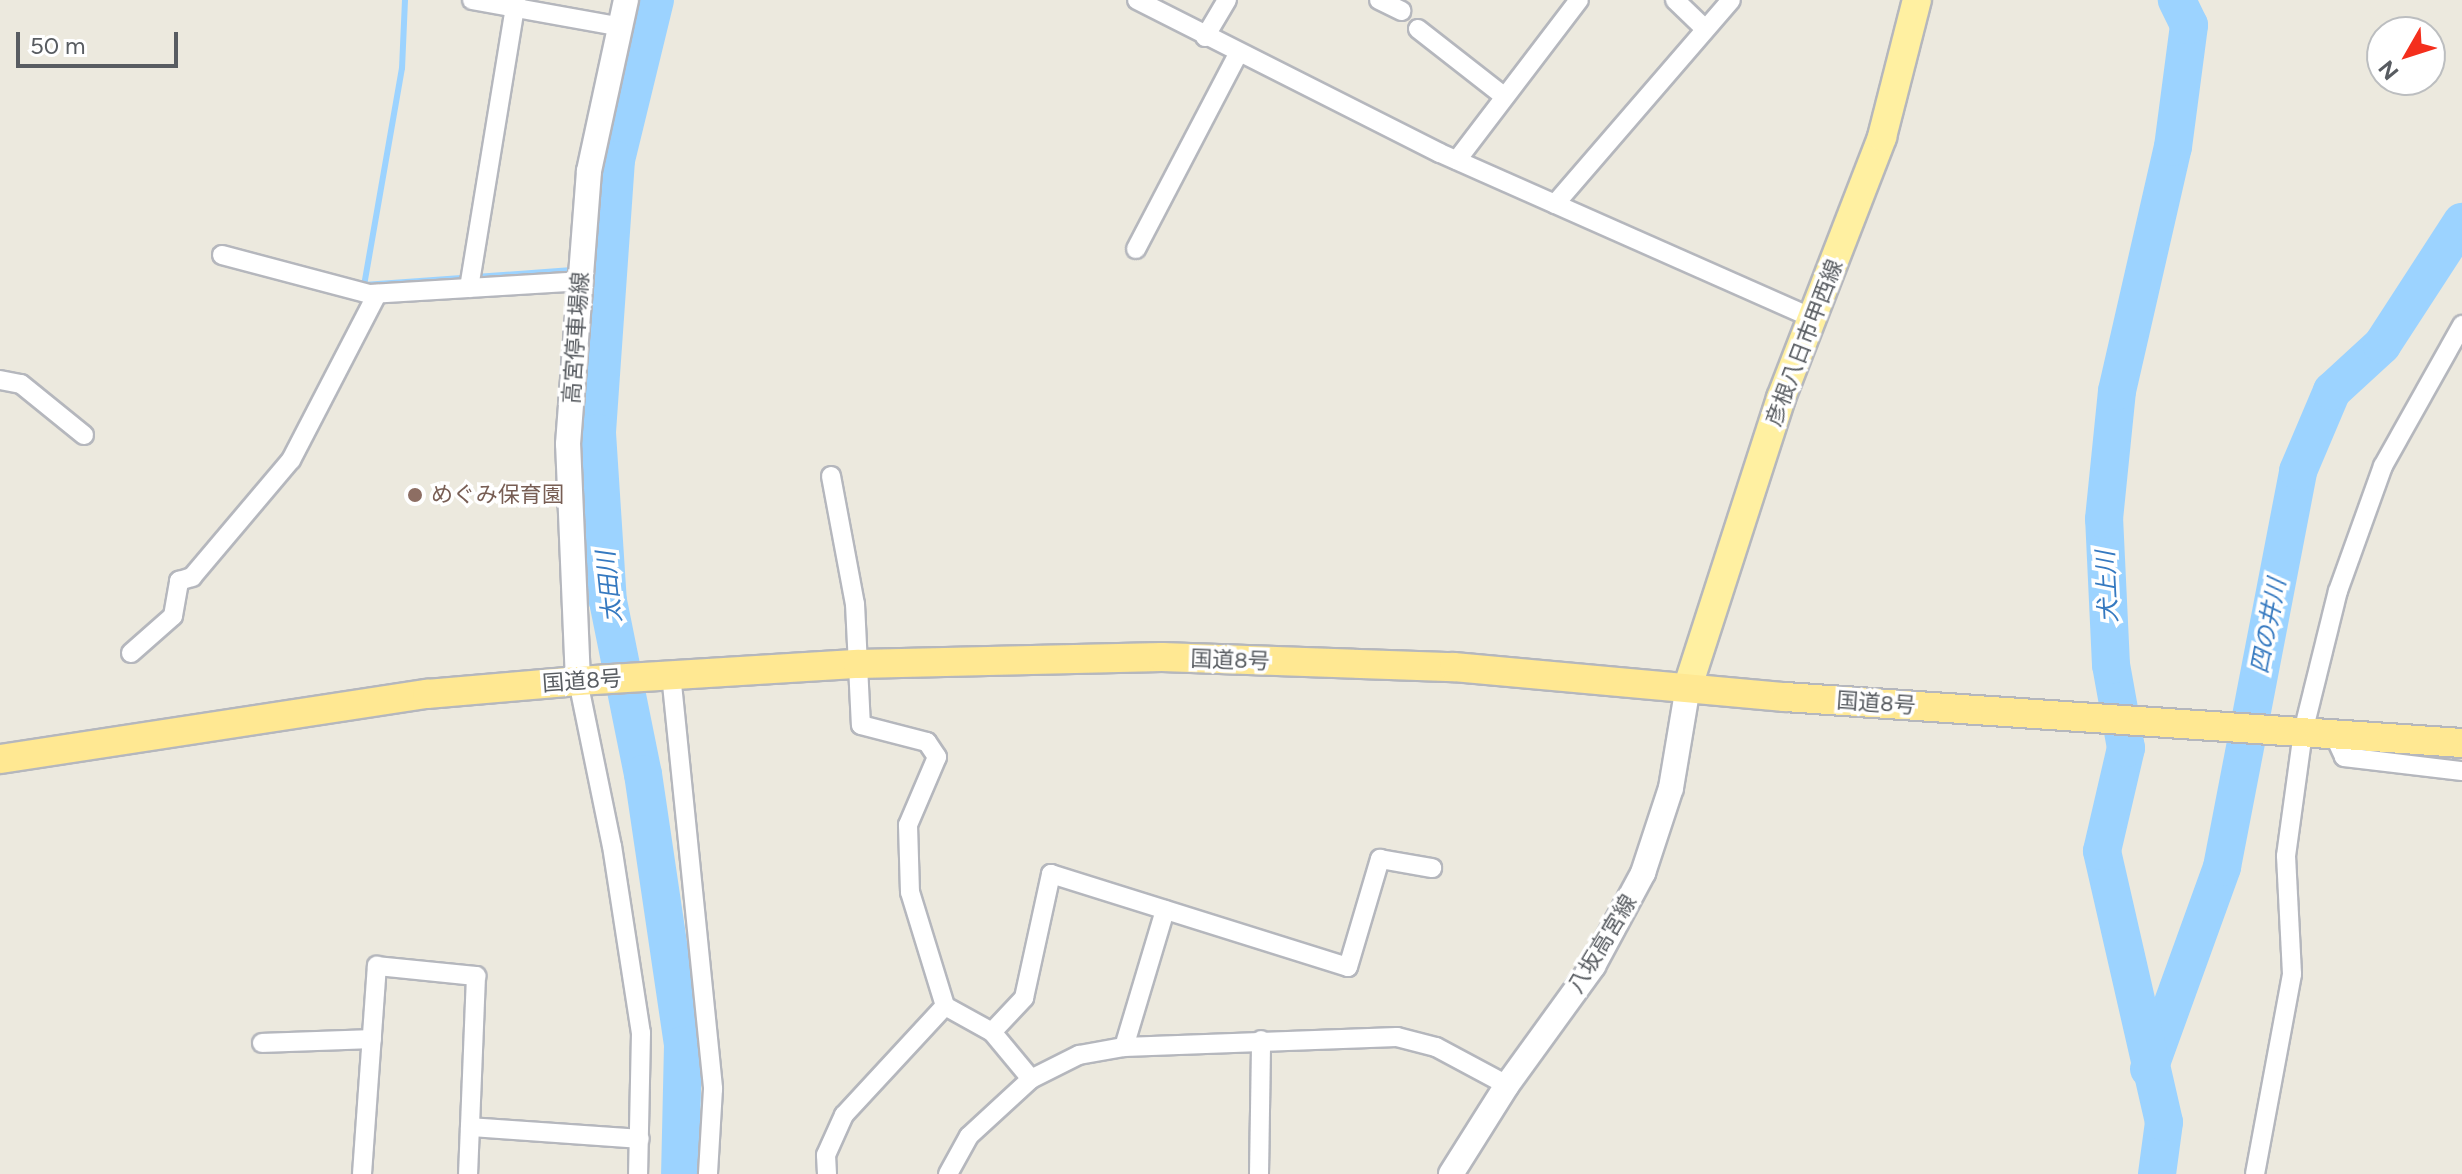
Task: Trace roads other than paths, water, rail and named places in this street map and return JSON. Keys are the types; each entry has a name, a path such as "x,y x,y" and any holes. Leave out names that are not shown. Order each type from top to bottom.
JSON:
{"highway":[{"name":"国道8号","path":"0,759 427,694 666,674 858,664 1162,657 1454,667 1785,697 2462,743"}],"main road":[{"name":"高宮停車場線","path":"587,681 568,444 589,171 617,26 626,0"},
{"name":"彦根八日市甲西線","path":"1688,686 1781,398 1882,137 1917,0"},
{"name":"八坂高宮線","path":"1451,1174 1507,1085 1593,966 1643,873 1671,788 1688,686"}],"street":[{"path":"472,0 515,4 617,26"},
{"path":"1137,0 1238,54 1457,160 1814,319"},
{"path":"1205,37 1227,0"},
{"path":"1379,0 1402,11"},
{"path":"1457,160 1579,0"},
{"path":"1675,0 1703,27"},
{"path":"1555,204 1703,27 1731,0"},
{"path":"469,287 515,4"},
{"path":"1418,29 1505,97"},
{"path":"1136,249 1238,54"},
{"path":"222,255 377,294 580,281"},
{"path":"131,653 173,616 179,581 192,577 291,460 377,294"},
{"path":"2255,1174 2292,974 2286,856 2295,731 2338,591 2383,466 2462,325"},
{"path":"0,380 21,384 84,435"},
{"path":"831,476 855,604 861,725 927,742 937,757 908,825 910,879 931,969 945,1006 992,1032 1031,1079"},
{"path":"666,674 710,1057 708,1174"},
{"path":"587,681 641,1033 638,1174"},
{"path":"2333,733 2344,757 2462,771"},
{"path":"992,1032 1024,998 1051,874 1348,967 1380,859 1432,868"},
{"path":"1124,1047 1165,910"},
{"path":"362,1174 377,966 476,976 468,1174"},
{"path":"827,1174 826,1155 844,1115 945,1006"},
{"path":"948,1174 969,1136 1031,1079 1079,1055 1124,1047 1397,1037 1436,1047 1507,1085"},
{"path":"262,1043 372,1039"},
{"path":"1259,1174 1261,1040"},
{"path":"470,1127 640,1139"}],"waterway":[{"path":"405,0 402,68 364,285 575,270"},
{"name":"太田川","path":"655,0 616,160 597,433 608,601 643,774 683,1045 680,1174"},
{"name":"犬上川","path":"2157,1174 2164,1122 2102,851 2126,748 2111,665 2104,519 2117,391 2173,147 2189,25 2177,0"},
{"name":"四の井川","path":"2149,1069 2222,867 2298,471 2332,391 2382,345 2462,222"},
{"path":"586,271 608,273"}],"place":[{"name":"めぐみ保育園","path":"415,495"}]}
